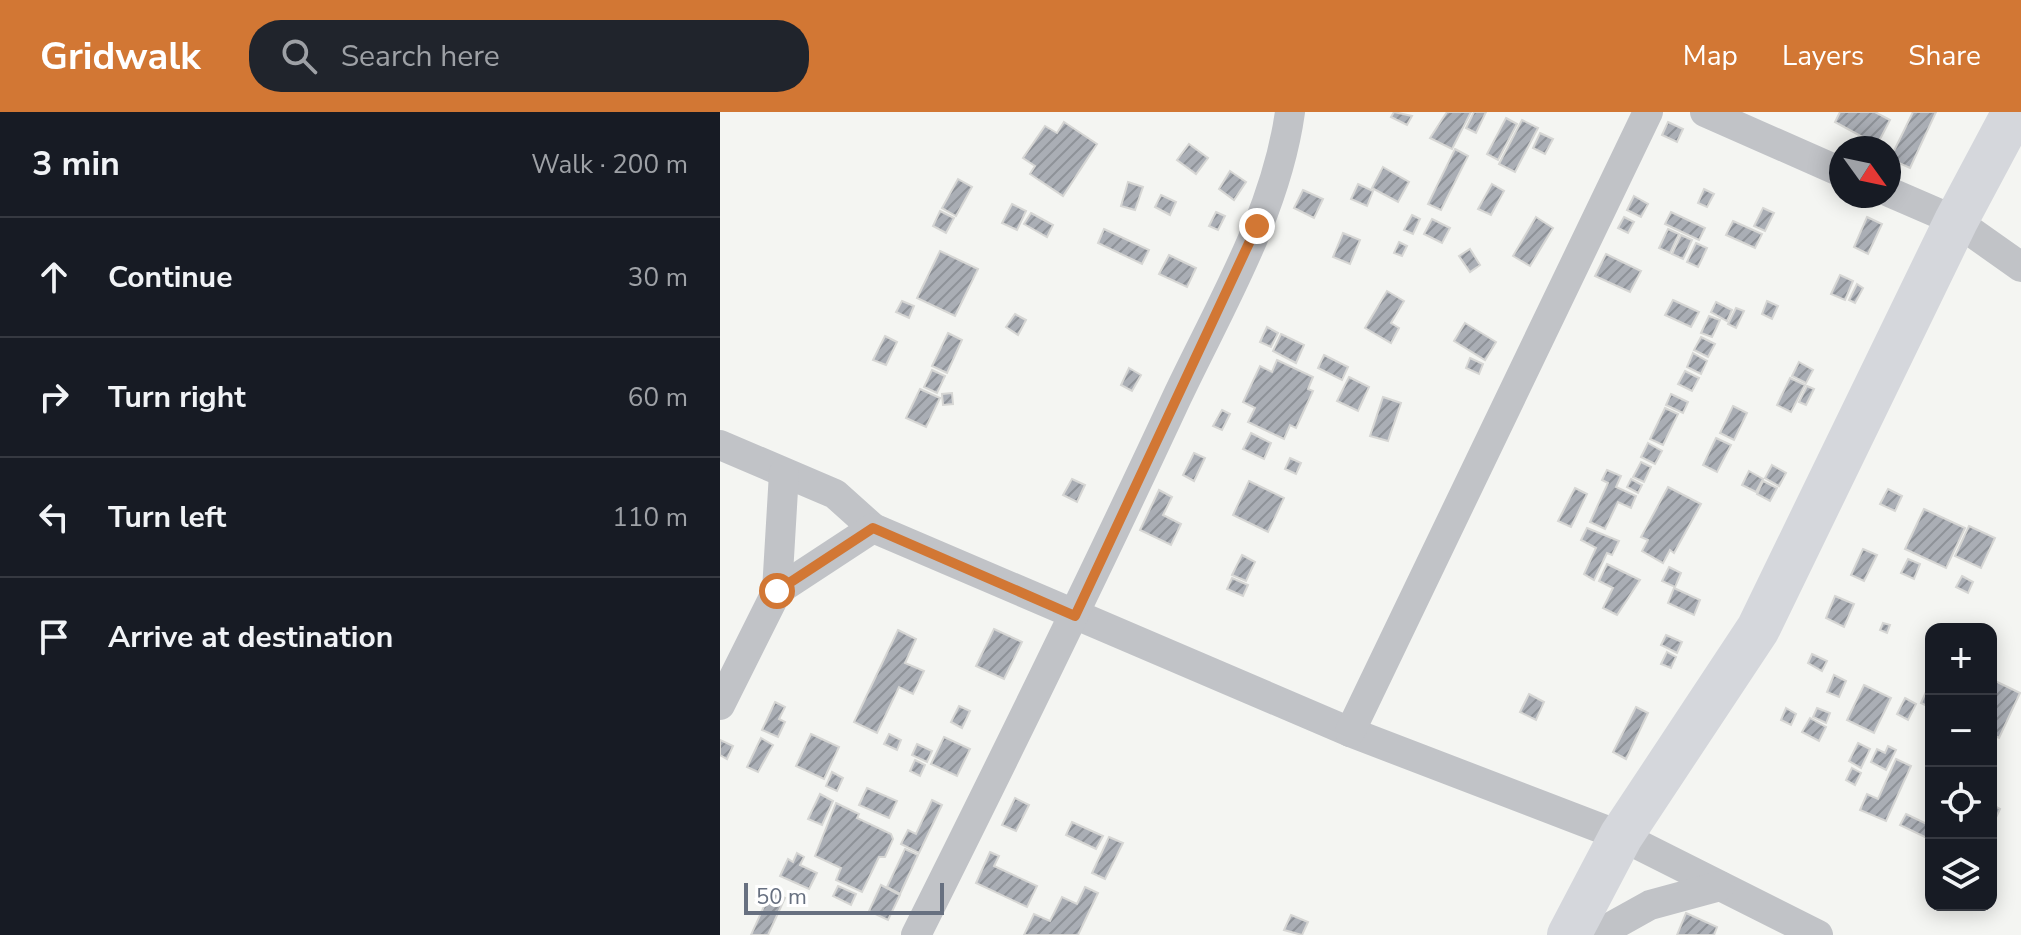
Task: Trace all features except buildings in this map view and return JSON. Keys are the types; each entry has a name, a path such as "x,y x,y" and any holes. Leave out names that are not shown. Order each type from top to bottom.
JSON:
{"street":[{"path":"916,935 1075,616 1257,226 1284,158 1290,112"},
{"path":"1350,732 1648,112"},
{"path":"1705,112 1829,167"},
{"path":"1569,935 1621,836 1758,629 1956,221 2014,112"},
{"path":"1901,197 1956,221 2021,267"},
{"path":"720,445 835,494 873,528 1350,732 1621,836 1818,935"},
{"path":"720,705 777,591 784,473"},
{"path":"777,591 873,528"},
{"path":"1596,935 1650,905 1720,886"}],"route":[{"path":"777,591 873,528 1075,616 1257,226"}]}
